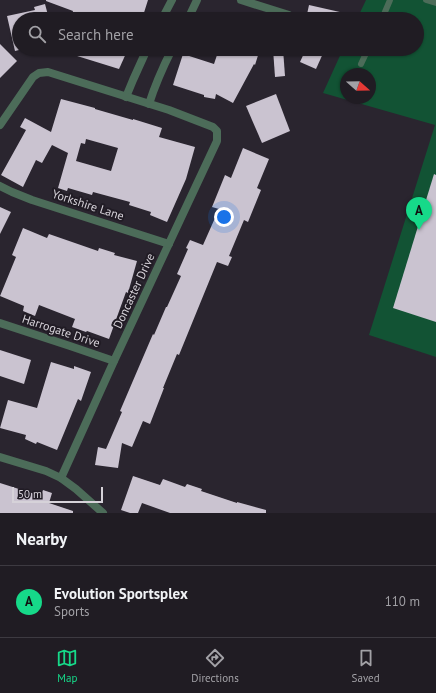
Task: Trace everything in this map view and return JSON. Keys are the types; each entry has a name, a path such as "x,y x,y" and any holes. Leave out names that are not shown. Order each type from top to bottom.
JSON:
{"street":[{"path":"166,12 172,0"},
{"path":"192,12 198,0"},
{"path":"241,0 279,12"},
{"path":"126,97 144,56"},
{"path":"0,125 33,77 39,73 48,72 149,104 169,56"},
{"name":"Doncaster Drive","path":"61,478 217,141 217,131 213,127 149,104"},
{"name":"Yorkshire Lane","path":"0,186 39,202 169,244"},
{"name":"Harrogate Drive","path":"0,323 114,361"},
{"path":"0,457 61,478 103,513"}],"lane":[{"path":"385,12 390,0"},
{"path":"426,0 436,3"},
{"path":"361,64 365,56"}],"green space":[{"path":"366,0 436,0 436,357 369,335 435,125 362,104 376,104 376,68 340,68 340,98 323,93 340,56 424,56 424,12 360,12"}],"building":[{"path":"148,0 144,12 73,12 46,1"},
{"path":"45,4 47,12 26,12 35,10 34,7"},
{"path":"309,5 340,12 308,12"},
{"path":"12,15 12,38 7,16"},
{"path":"0,44 17,61 0,78"},
{"path":"77,56 125,56 119,69"},
{"path":"182,56 189,56 214,64 217,56 258,56 255,65 254,64 233,103 216,94 215,99 204,97 204,95 173,85"},
{"path":"274,56 284,56 285,76 275,77"},
{"path":"303,56 322,56 316,69 300,62"},
{"path":"276,94 290,131 262,143 246,106"},
{"path":"61,99 162,128 159,137 195,147 186,179 167,222 150,215 151,212 129,205 130,202 93,192 92,195 68,188 67,191 58,188 68,153 52,145 42,163 36,160 23,187 1,175 26,130 20,127 25,118 51,132","holes":["86,139 118,148 111,171 76,161 81,143 85,144"]},
{"path":"243,148 269,159 257,188 261,190 248,222 244,220 229,256 232,257 228,266 217,262 179,355 177,354 150,424 143,421 132,447 122,443 118,468 95,465 98,447 106,449 122,412 120,411 153,334 154,335 181,276 177,274 188,249 186,248 190,240 203,245 219,209 212,207 225,175 231,178"},
{"path":"434,174 436,175 436,322 393,308"},
{"path":"0,207 11,212 0,234"},
{"path":"23,228 47,238 49,234 98,251 99,248 115,253 114,255 137,261 128,293 126,292 109,339 72,327 75,319 39,305 35,316 23,311 24,306 0,296 16,257 12,255"},
{"path":"0,350 31,360 24,384 0,376"},
{"path":"51,362 74,369 74,366 91,372 81,401 78,399 57,450 25,439 26,435 0,428 8,400 37,408"},
{"path":"133,476 160,485 163,479 185,487 187,484 202,489 201,491 237,503 266,510 266,513 170,513 142,503 138,513 130,513 121,510"},
{"path":"0,483 41,496 43,490 52,493 49,503 73,511 73,513 0,513"}],"place":[{"name":"Evolution Sportsplex","path":"419,230"}]}
